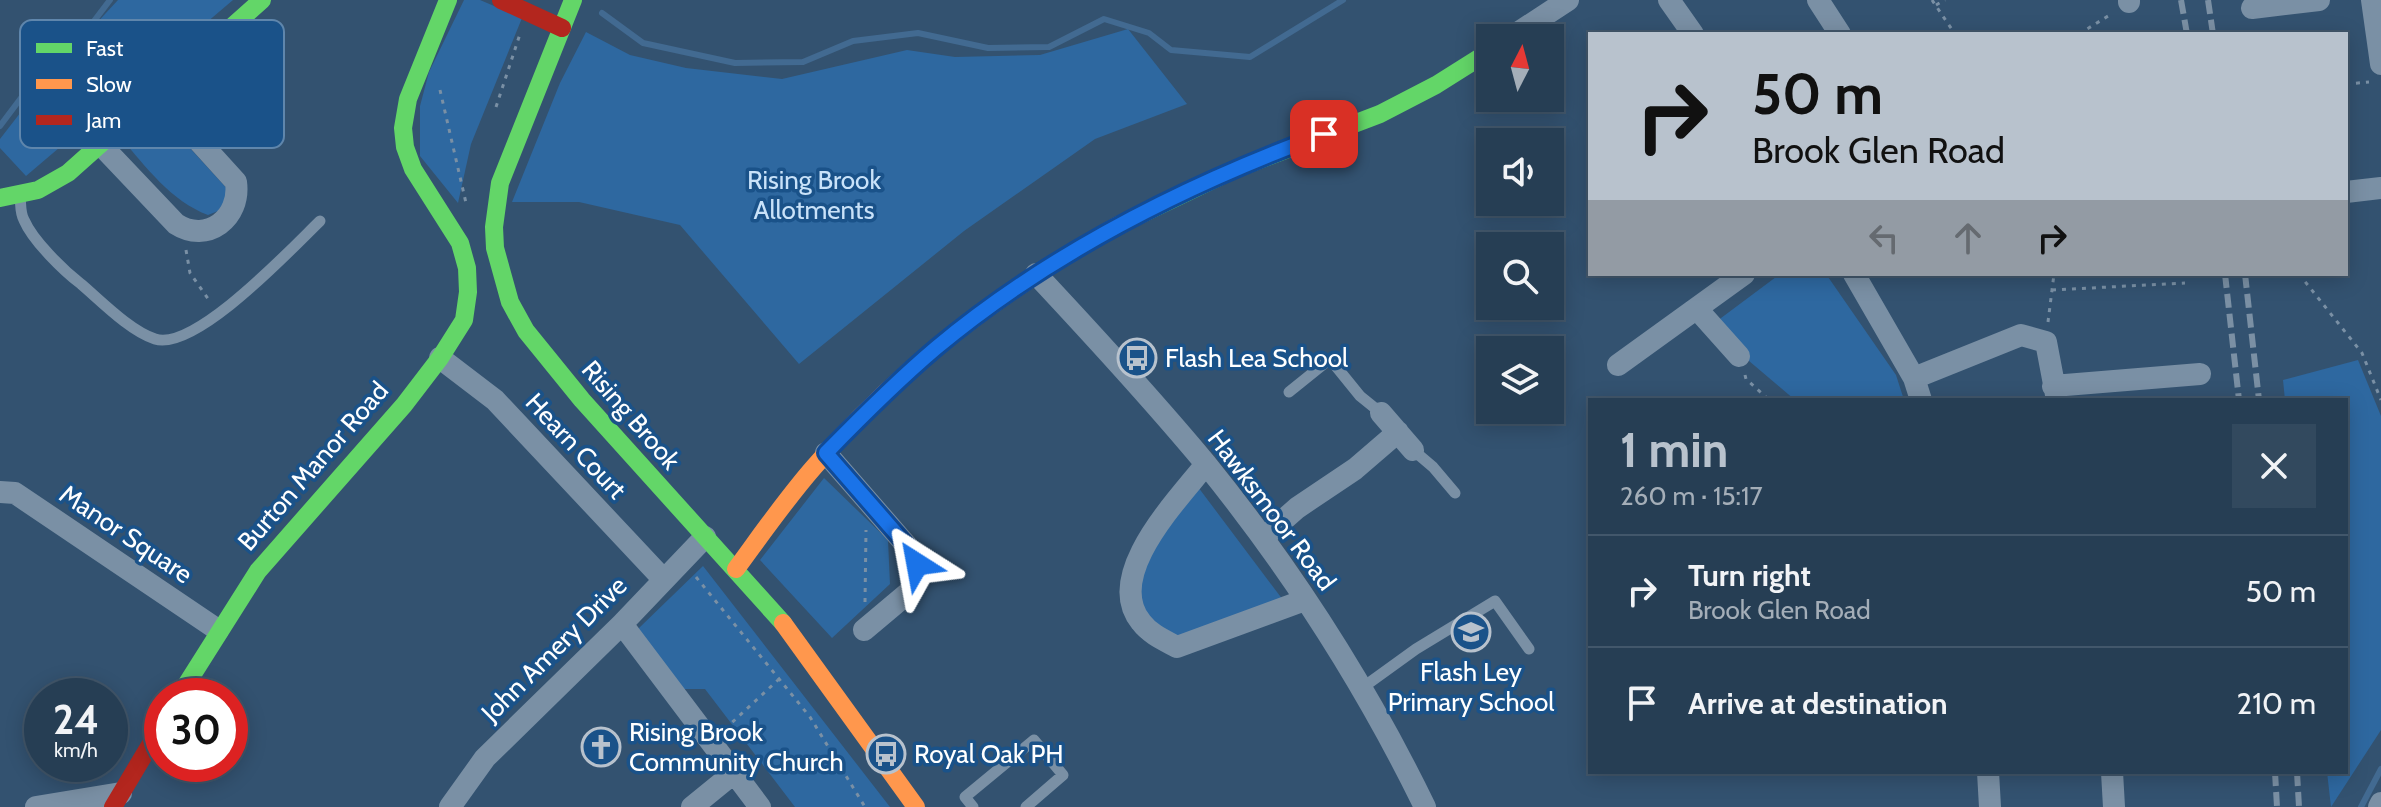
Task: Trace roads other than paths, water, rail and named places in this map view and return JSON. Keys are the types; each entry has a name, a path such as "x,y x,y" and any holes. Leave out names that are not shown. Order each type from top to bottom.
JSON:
{"main road":[{"path":"240,20 262,0"},
{"name":"Burton Manor Road","path":"190,678 258,571 404,405 464,320 467,268 460,243 413,169 405,147 403,128 404,113 448,0"},
{"path":"501,0 562,28"},
{"name":"Rising Brook","path":"573,0 546,77 509,156 496,205 495,248 510,302 526,331 582,400 736,569 819,668 916,807"},
{"path":"736,569 826,453 871,406 939,346 1036,274 1120,223 1179,194 1297,144 1379,114 1443,82 1476,60"},
{"path":"0,198 20,196 53,183 97,148"},
{"path":"117,800 144,755"}],"street":[{"path":"1531,24 1568,0"},
{"path":"1669,0 1692,32"},
{"path":"1818,0 1839,32"},
{"path":"2252,8 2319,0"},
{"path":"2372,0 2376,73"},
{"path":"104,148 176,224 188,231 200,232 219,224 234,208 238,194 236,182 205,148"},
{"path":"2348,192 2381,188"},
{"name":"Hawksmoor Road","path":"1036,274 1206,464 1263,538 1362,688 1425,807"},
{"path":"1618,365 1741,276"},
{"path":"1855,276 1914,378 1920,398"},
{"path":"1697,309 1739,356"},
{"path":"1914,378 2021,335 2046,342 2055,393 2200,374"},
{"name":"Hearn Court","path":"440,358 495,400 664,580"},
{"path":"1381,413 1413,450"},
{"path":"1263,538 1297,508 1355,469 1398,432"},
{"path":"826,453 914,554 917,577 914,588 864,630"},
{"path":"1206,464 1141,551 1132,577 1131,601 1139,621 1177,647 1305,600"},
{"name":"Manor Square","path":"0,492 15,493 218,630"},
{"name":"John Amery Drive","path":"450,807 485,758 622,624 705,537"},
{"path":"622,624 760,807"},
{"path":"692,807 735,772"},
{"path":"1988,774 1990,807"},
{"path":"2112,774 2114,807"},
{"path":"36,807 117,800"}],"lane":[{"path":"20,196 22,217 28,229 69,275 124,321 156,340 183,337 219,315 320,221"},
{"path":"1289,392 1330,359 1360,396 1381,413"},
{"path":"1413,450 1433,467 1455,493"},
{"path":"1362,688 1416,649 1495,601 1529,649"},
{"path":"973,807 965,797 1034,740 1063,775 1026,807"}],"waterway":[{"name":"Rising Brook","path":"95,20 110,0"},
{"name":"Rising Brook","path":"602,13 643,43 735,63 803,62 853,41 918,33 988,48 1049,47 1104,19 1149,33 1171,50 1250,57 1343,0"},
{"name":"Rising Brook","path":"0,126 20,99"},
{"path":"2361,807 2381,769"}],"railway":[{"path":"2181,0 2187,32"},
{"path":"2208,0 2213,32"},
{"path":"2225,276 2239,398"},
{"path":"2245,276 2259,398"},
{"path":"2275,774 2277,807"},
{"path":"2297,774 2299,807"}],"place":[{"name":"Flash Lea School","path":"1137,358"},
{"name":"Flash Ley Primary School","path":"1471,632"},
{"name":"Rising Brook Community Church","path":"601,747"},
{"name":"Royal Oak PH","path":"886,754"}],"park label":[{"name":"Rising Brook Allotments","path":"814,195"}]}
